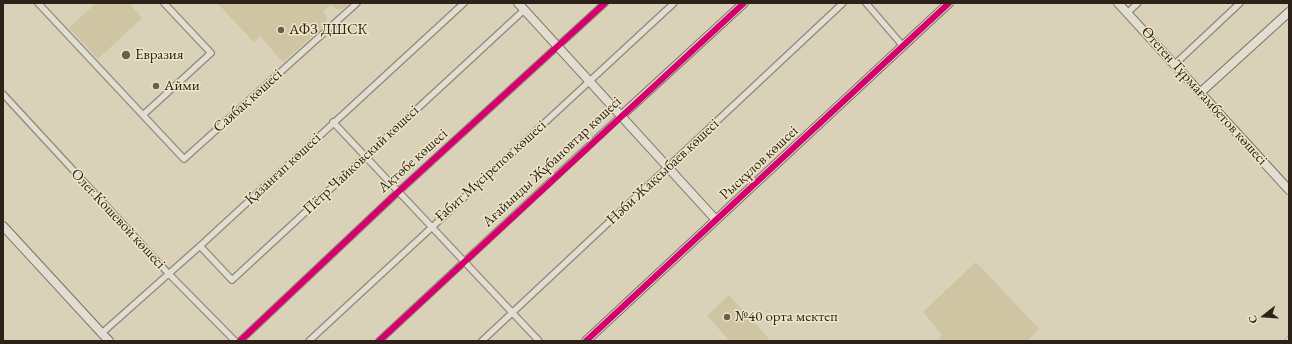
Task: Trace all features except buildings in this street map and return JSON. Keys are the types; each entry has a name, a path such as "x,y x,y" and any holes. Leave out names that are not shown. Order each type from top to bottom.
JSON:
{"street":[{"name":"Саябақ көшесі","path":"38,3 184,159 357,3"},
{"path":"143,115 211,53 164,3"},
{"name":"Қазанғап көшесі","path":"102,333 200,246 464,3"},
{"path":"518,3 591,81 716,220"},
{"name":"Ақтөбе көшесі","path":"240,341 398,192 605,3"},
{"name":"Ғабит Мүсірепов көшесі","path":"309,341 674,3"},
{"name":"Ағайынды Жұбановтар көшесі","path":"379,341 744,3"},
{"name":"Нәби Жақсыбаев көшесі","path":"482,341 843,3"},
{"path":"866,3 903,46"},
{"name":"Рысқұлов көшсеі","path":"586,341 949,3"},
{"name":"Өтеген Тұрмағамбетов көшесі","path":"1118,3 1289,190"},
{"path":"1127,13 1138,3"},
{"path":"1175,64 1240,3"},
{"name":"Пётр Чайковский көшесі","path":"200,246 232,280 364,156 524,10"},
{"path":"1201,92 1289,12"},
{"name":"Олег Кошевой көшесі","path":"3,94 168,274 235,341"},
{"path":"333,122 539,341"},
{"path":"3,226 109,341"}],"shaded area":[{"path":"96,3 129,3 142,18 98,59 69,28"},
{"name":"АФЗ ДШСК","path":"217,3 350,3 343,9 336,9 331,5 323,12 327,17 326,24 283,62 260,36 254,42"},
{"path":"976,262 1039,329 1027,341 937,341 942,335 923,312"},
{"name":"№40 орта мектеп","path":"729,295 771,341 730,341 707,316"}],"railway":[{"path":"1286,341 1289,336"}],"cycle path":[{"path":"240,341 398,192 605,3"},
{"path":"379,341 744,3"},
{"path":"586,341 949,3"}],"place":[{"name":"АФЗ ДШСК","path":"281,30"},
{"name":"Евразия","path":"126,55"},
{"name":"Айми","path":"156,86"},
{"name":"№40 орта мектеп","path":"727,317"}]}
